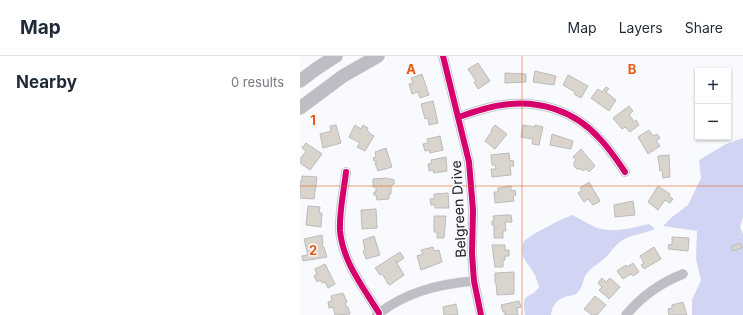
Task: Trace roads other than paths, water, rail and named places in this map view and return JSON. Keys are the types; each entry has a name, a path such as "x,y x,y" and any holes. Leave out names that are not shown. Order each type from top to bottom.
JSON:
{"main road":[{"path":"300,81 336,56"},
{"path":"300,108 343,76 378,56"}],"street":[{"name":"Belgreen Drive","path":"443,56 465,143 471,182 473,210 472,254 474,281 480,315"},
{"path":"459,117 482,109 515,103 535,104 554,109 573,117 589,128 608,148 625,172"},
{"path":"346,172 340,217 340,230 344,249 354,273 378,314 404,298 429,288 455,282 474,281"},
{"path":"626,315 643,297 655,288 683,274"}]}
